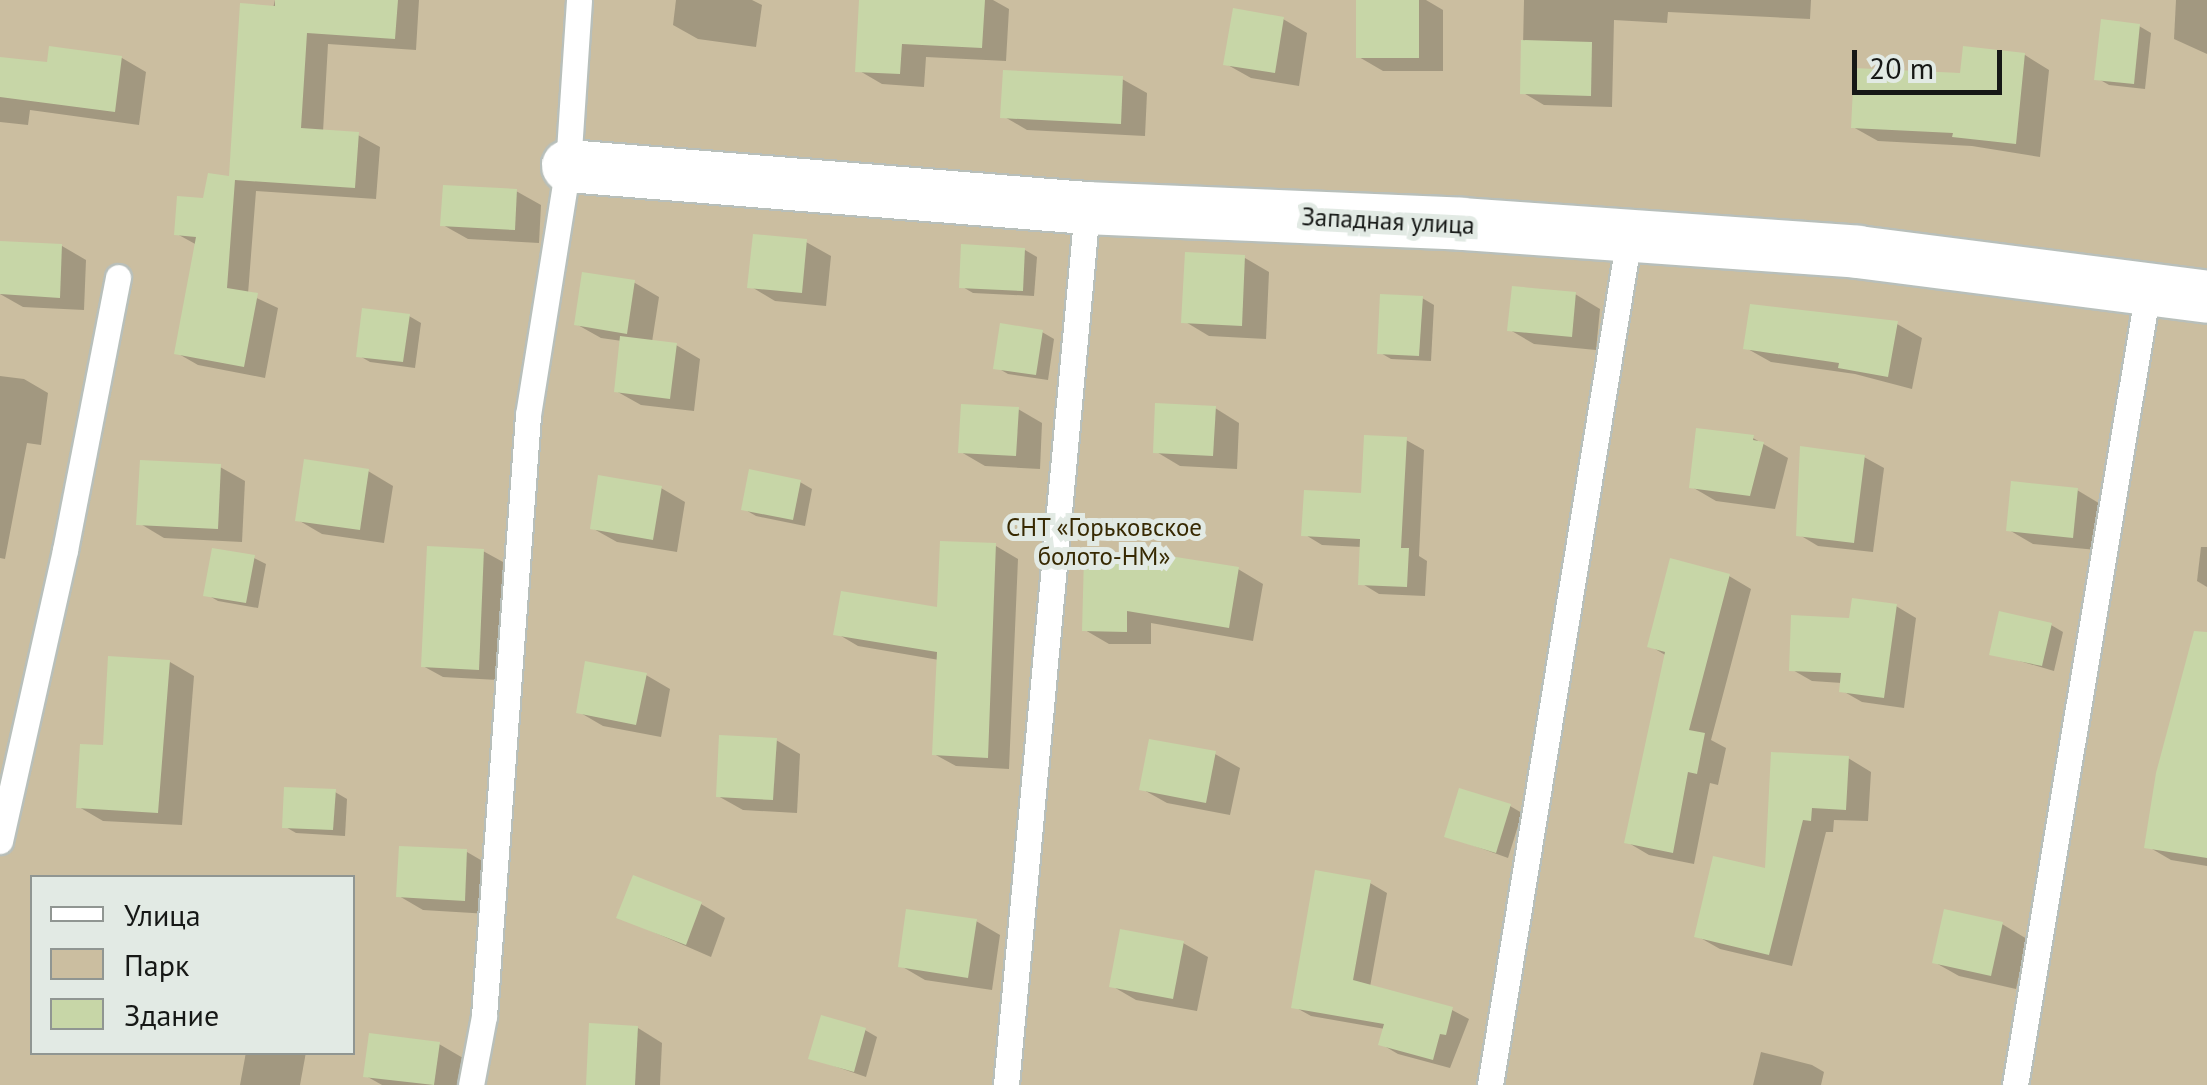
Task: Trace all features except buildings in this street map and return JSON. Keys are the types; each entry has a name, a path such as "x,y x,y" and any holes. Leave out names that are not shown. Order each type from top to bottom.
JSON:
{"street":[{"name":"Западная улица","path":"568,166 1087,208 1462,224 1858,252 2207,297"}],"lane":[{"path":"470,1085 484,1016 528,415 568,166 580,0"},
{"path":"1006,1085 1087,208"},
{"path":"1490,1085 1630,236"},
{"path":"0,840 65,550 118,276"},
{"path":"2015,1085 2148,289"}],"green space":[{"name":"СНТ «Горьковское болото-НМ»","path":"0,0 2207,0 2207,1085 0,1085"}]}
